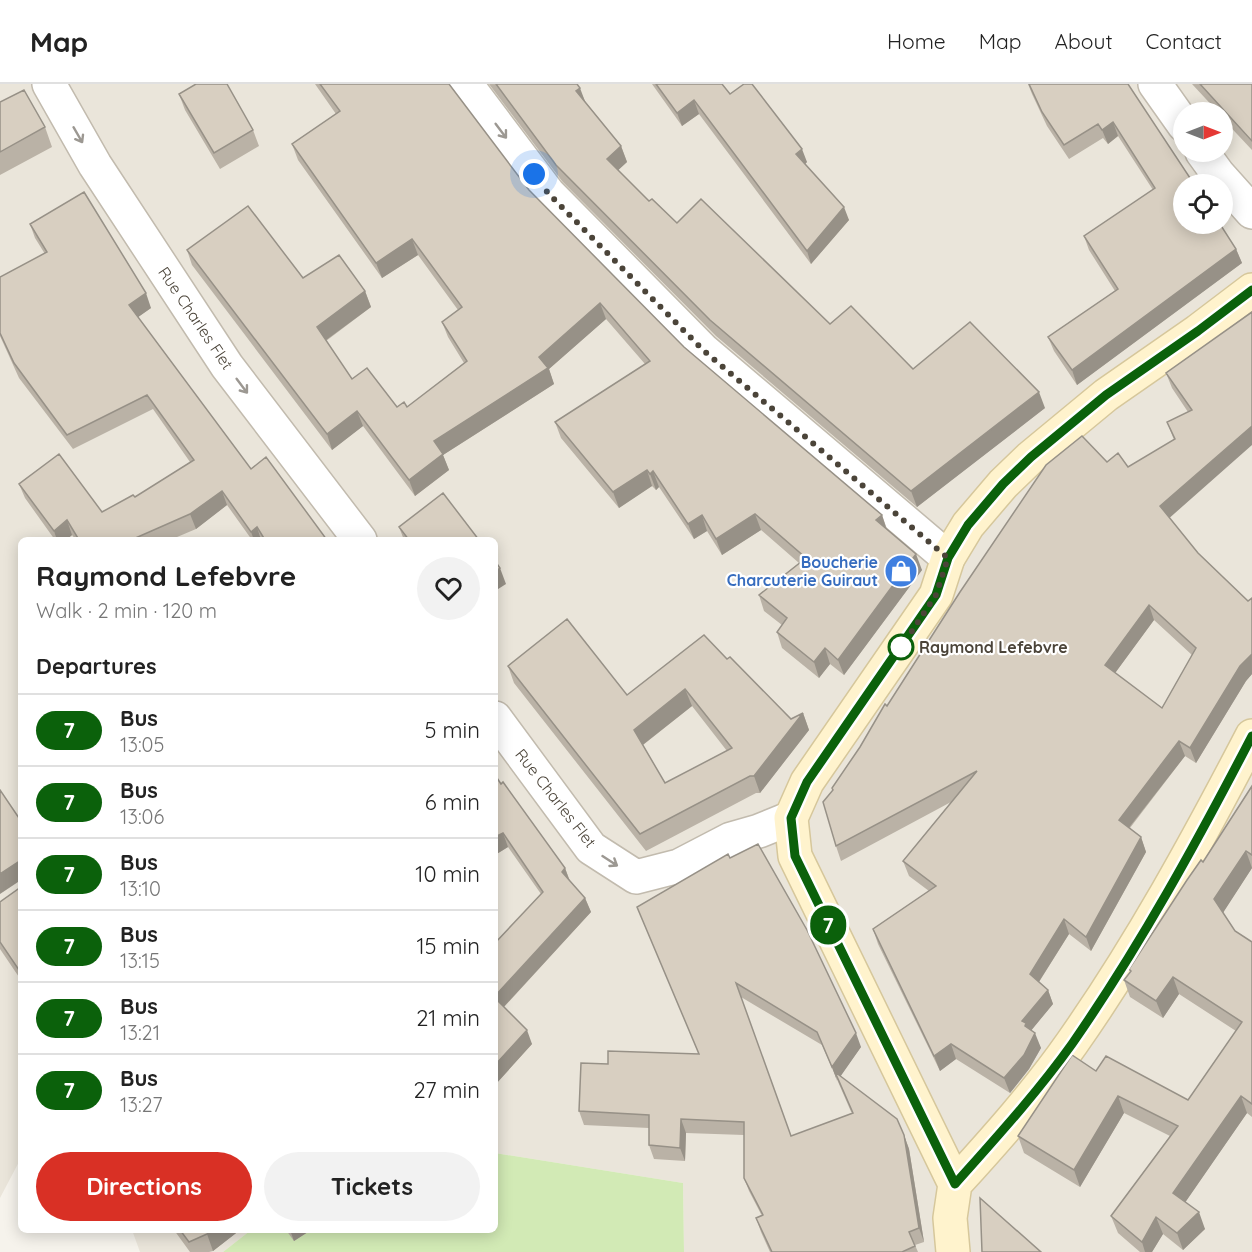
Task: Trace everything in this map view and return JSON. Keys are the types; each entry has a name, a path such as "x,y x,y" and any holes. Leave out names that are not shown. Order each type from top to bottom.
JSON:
{"street":[{"name":"Rue Charles Flet","path":"49,84 95,165 227,366 358,537"},
{"path":"466,84 548,193 703,350 948,558"},
{"path":"1155,84 1173,109"},
{"path":"1209,162 1252,212"},
{"path":"955,1184 795,856 791,818 807,782 936,595 948,558 968,525 1003,484 1031,457 1106,395 1252,290"},
{"name":"Rue Charles Flet","path":"498,722 591,848 636,877 680,866 731,839 791,818"},
{"path":"953,1252 950,1218 955,1184 1005,1129 1071,1045 1168,892 1252,736"}],"shaded area":[{"path":"0,84 1252,84 1252,1252 684,1252 683,1183 498,1153 498,537 18,537 18,1164 0,1198"},
{"path":"133,1233 247,1233 223,1252 140,1252"}],"green space":[{"path":"498,1153 683,1183 684,1252 223,1252 247,1233 498,1233"}],"building":[{"path":"196,84 227,84 253,130 214,153 179,94"},
{"path":"320,84 449,84 529,190 684,347 882,515 876,520 916,554 838,660 825,648 814,662 777,632 787,618 759,595 806,558 755,514 716,539 702,515 688,524 653,471 650,474 647,470 613,492 555,422 650,361 600,303 539,357 548,368 434,441 443,454 409,480 357,411 327,434 187,250 248,206 303,278 339,255 365,291 317,327 352,379 367,368 397,407 404,402 407,407 467,361 442,322 462,307 412,239 376,263 292,144 340,111"},
{"path":"496,84 577,84 580,88 576,91 621,146 607,159 649,201 652,199 677,223 701,199 830,324 851,306 913,369 970,322 1039,392 911,491 710,320 556,165"},
{"path":"656,84 722,84 730,94 744,84 752,84 802,149 796,154 844,207 807,251 694,100 677,113"},
{"path":"1029,84 1128,84 1173,152 1173,162 1179,162 1187,174 1173,174 1173,234 1226,234 1236,249 1072,370 1048,337 1118,289 1084,236 1155,188 1113,122 1102,130 1098,124 1064,145 1042,112"},
{"path":"1200,84 1252,84 1252,141 1233,120 1233,102 1216,102"},
{"path":"24,90 45,127 0,152 0,102"},
{"path":"84,192 146,293 129,305 251,469 266,457 325,537 263,537 257,527 251,532 222,491 190,514 138,537 77,537 67,520 54,531 19,484 59,454 102,512 133,495 135,497 194,460 147,395 67,435 14,363 0,333 0,277 47,252 30,224"},
{"path":"1252,312 1252,426 1160,506 1198,553 1248,601 1252,598 1252,654 1240,666 1190,748 1179,741 1119,820 1141,837 1086,937 1064,919 1030,974 1048,990 1022,1021 1035,1033 1024,1055 1004,1078 951,1044 934,1056 873,929 936,886 903,861 977,771 836,846 823,802 833,790 832,788 860,747 885,704 887,706 960,592 1046,465 1082,436 1107,462 1118,453 1128,467 1175,439 1167,422 1192,410 1166,373","holes":["1149,605 1196,648 1162,708 1105,665"]},
{"path":"443,493 477,537 407,537 399,527"},
{"path":"567,619 627,695 704,635 727,659 730,657 791,719 803,713 754,776 750,776 640,834 508,666","holes":["685,689 732,748 665,783 634,730"]},
{"path":"498,780 501,784 503,782 565,868 562,872 585,898 498,993 498,940 543,892 503,833 498,836"},
{"path":"1252,786 1252,855 1246,851 1214,899 1235,931 1252,942 1252,1104 1241,1096 1173,1193 1199,1212 1177,1233 1156,1217 1142,1242 1111,1216 1178,1126 1118,1096 1074,1170 1018,1136 1072,1055 1096,1071 1106,1056 1188,1100 1242,1022 1173,977 1156,1001 1124,980 1187,880 1201,860 1203,862"},
{"path":"0,790 18,817 18,862 0,874"},
{"path":"758,844 807,930 856,1033 832,1067 817,1032 736,983 791,1136 853,1113 835,1072 897,1119 904,1135 919,1228 909,1232 915,1246 902,1252 772,1252 756,1218 763,1215 744,1178 744,1122 681,1119 680,1148 649,1145 649,1115 579,1111 581,1063 608,1064 608,1051 699,1054 637,907 728,854 730,858"},
{"path":"18,889 18,969 0,942 0,902"},
{"path":"498,1001 527,1030 498,1062"},
{"path":"980,1198 1041,1252 982,1252"},
{"path":"182,1233 208,1233 207,1234 189,1242"}],"bus line":[{"name":"7","path":"1252,290 1106,395 1031,457 1003,484 968,525 948,558 936,595 807,782 791,818 795,856 955,1184 1005,1129 1071,1045 1168,892 1252,736"}],"place":[{"name":"Boucherie Charcuterie Guiraut","path":"901,571"},
{"name":"Raymond Lefebvre","path":"901,647"}],"route":[{"path":"534,174 548,193 703,350 948,558 936,595 900,649 901,647"}]}
